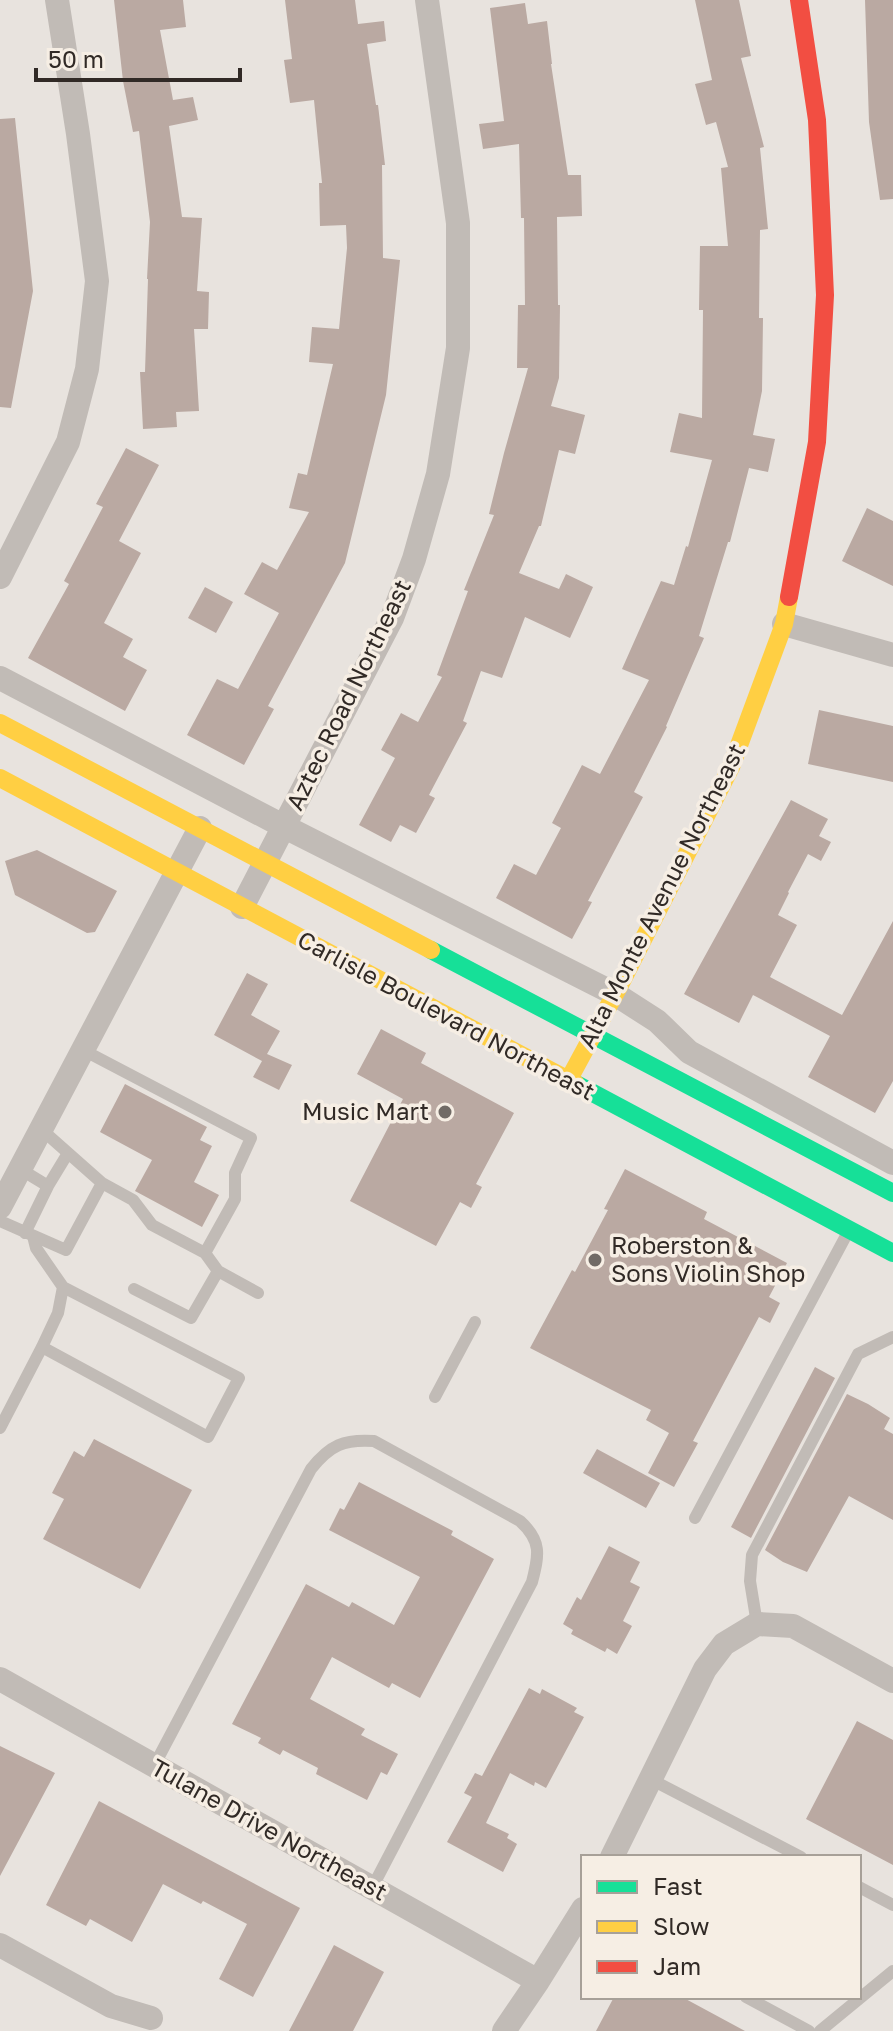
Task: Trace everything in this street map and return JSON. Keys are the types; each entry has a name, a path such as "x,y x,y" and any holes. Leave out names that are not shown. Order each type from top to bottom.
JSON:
{"main road":[{"name":"Alta Monte Avenue Northeast","path":"568,1081 731,767 784,624 817,442 825,295 817,120 799,0"},
{"path":"0,723 893,1193"},
{"name":"Carlisle Boulevard Northeast","path":"0,778 893,1253"}],"street":[{"path":"0,577 68,442 87,369 97,281 57,0"},
{"name":"Aztec Road Northeast","path":"242,907 392,618 414,559 438,474 458,348 458,223 427,0"},
{"path":"784,624 893,655"},
{"path":"0,678 615,994 657,1021 689,1052 893,1163"},
{"path":"0,1207 200,828"},
{"path":"613,1855 705,1669 724,1644 757,1624 793,1626 893,1681"},
{"name":"Tulane Drive Northeast","path":"0,1679 538,1981"},
{"path":"504,2031 581,1912"},
{"path":"0,1945 111,2006 151,2018"}],"lane":[{"path":"83,1050 251,1138 235,1173 235,1199 205,1253"},
{"path":"41,1129 102,1183 133,1200 152,1225 205,1253 218,1271 258,1293"},
{"path":"42,1347 208,1437 239,1378 63,1287 29,1234 48,1186 68,1153"},
{"path":"20,1169 48,1186"},
{"path":"0,1221 66,1250 102,1183"},
{"path":"695,1518 849,1230"},
{"path":"134,1289 191,1318 218,1271"},
{"path":"0,1428 58,1313 63,1287"},
{"path":"435,1397 475,1322"},
{"path":"757,1624 750,1581 752,1555 858,1354 893,1337"},
{"path":"154,1766 311,1469 337,1445 355,1440 374,1441 520,1521 531,1531 536,1542 538,1561 532,1582 372,1888"},
{"path":"650,1779 797,1855"},
{"path":"861,1888 893,1905"},
{"path":"861,1997 893,1971"},
{"path":"750,1999 809,2031"},
{"path":"820,2031 859,1999"}],"building":[{"path":"114,0 183,0 186,27 160,30 173,100 193,97 198,120 169,126 182,217 202,218 197,291 209,292 208,329 194,329 199,411 176,412 177,427 143,429 140,372 145,372 150,222 139,131 133,132 123,81"},
{"path":"285,0 355,0 358,24 384,21 386,41 367,44 385,165 382,165 383,258 400,260 386,395 345,563 268,706 274,709 244,765 187,735 217,679 238,689 279,613 244,594 262,562 277,570 309,512 289,508 298,473 307,475 333,364 309,362 312,327 339,329 347,248 346,225 320,226 319,183 322,183 314,100 290,103 284,60 292,59"},
{"path":"695,0 739,0 751,56 741,58 764,147 760,148 768,229 760,230 762,391 753,435 775,439 768,472 749,468 730,542 699,636 704,638 667,727 634,792 643,797 588,901 592,902 572,939 496,898 514,864 536,875 561,828 552,823 582,765 600,774 649,680 622,669 661,581 674,585 712,460 670,452 679,413 702,418 700,246 728,246 721,168 728,167 716,122 706,125 695,84 712,80"},
{"path":"865,0 893,0 893,199 880,200 869,122"},
{"path":"525,3 528,24 547,21 568,175 581,175 582,216 557,217 559,378 551,406 585,415 575,454 559,450 541,526 519,573 559,589 566,574 593,587 570,638 525,617 502,678 481,671 463,721 467,723 429,795 435,798 416,833 400,825 391,842 359,825 395,758 381,750 401,713 418,722 442,677 437,675 468,591 464,590 494,515 489,514 528,368 517,368 518,305 525,305 519,144 483,149 479,124 504,121 490,8"},
{"path":"15,118 33,291 11,408 0,407 0,119"},
{"path":"126,448 159,465 119,541 141,553 104,623 133,639 123,657 147,670 125,711 28,658 69,584 64,581 103,507 96,504"},
{"path":"867,508 893,521 893,586 842,561"},
{"path":"205,587 233,602 216,633 188,618"},
{"path":"819,710 893,726 893,782 808,764"},
{"path":"791,800 828,819 819,836 831,842 821,861 808,854 788,892 778,915 797,925 770,977 842,1015 893,921 893,1081 875,1113 808,1077 830,1036 753,995 739,1023 684,994"},
{"path":"37,850 117,891 95,932 87,933 15,895 5,861"},
{"path":"247,973 268,984 251,1015 280,1031 267,1054 292,1065 279,1090 253,1077 262,1061 214,1035"},
{"path":"381,1029 426,1053 421,1063 514,1113 476,1184 482,1187 471,1208 460,1202 436,1246 350,1201 403,1099 357,1074"},
{"path":"125,1084 207,1127 200,1140 212,1146 194,1182 219,1195 202,1227 135,1191 152,1160 100,1132"},
{"path":"625,1169 707,1212 704,1219 787,1263 769,1297 780,1303 770,1323 759,1317 693,1441 698,1443 674,1487 648,1473 669,1433 646,1420 651,1410 530,1348 608,1210 604,1209"},
{"path":"815,1367 835,1378 751,1538 731,1527"},
{"path":"847,1394 890,1418 884,1429 893,1434 893,1520 849,1496 807,1572 765,1550"},
{"path":"94,1439 192,1490 140,1589 43,1539 64,1499 52,1493 74,1451 84,1457"},
{"path":"597,1449 660,1483 646,1508 583,1473"},
{"path":"359,1482 453,1531 451,1535 494,1559 420,1698 392,1683 389,1688 332,1657 310,1699 365,1729 361,1735 398,1754 387,1775 381,1772 367,1800 316,1774 318,1768 283,1750 280,1755 258,1743 261,1738 232,1724 306,1584 349,1607 352,1602 394,1625 420,1577 329,1530"},
{"path":"609,1546 640,1562 630,1582 640,1587 623,1621 632,1626 617,1654 607,1648 605,1652 571,1634 573,1630 563,1624 577,1597 581,1600"},
{"path":"529,1688 540,1694 542,1689 577,1708 574,1712 584,1717 546,1788 535,1782 534,1786 510,1773 486,1823 509,1834 507,1838 517,1844 503,1872 447,1842 472,1797 464,1793 475,1773 482,1776"},
{"path":"857,1721 893,1740 893,1865 806,1819"},
{"path":"0,1746 55,1773 0,1876"},
{"path":"99,1801 300,1908 253,1997 219,1979 247,1924 203,1901 201,1904 163,1884 132,1942 90,1919 86,1926 46,1905"},
{"path":"334,1945 384,1972 353,2031 289,2031"},
{"path":"613,1999 686,1999 745,2031 596,2031"}],"traffic: fast":[{"path":"431,950 893,1193"},
{"path":"576,1084 893,1253"}],"traffic: slow":[{"path":"568,1081 731,767 784,624 789,597"},
{"path":"0,723 431,950"},
{"path":"0,778 576,1084"}],"traffic: jam":[{"path":"789,597 817,442 825,295 817,120 799,0"}],"place":[{"name":"Music Mart","path":"445,1112"},
{"name":"Roberston & Sons Violin Shop","path":"595,1260"}]}
